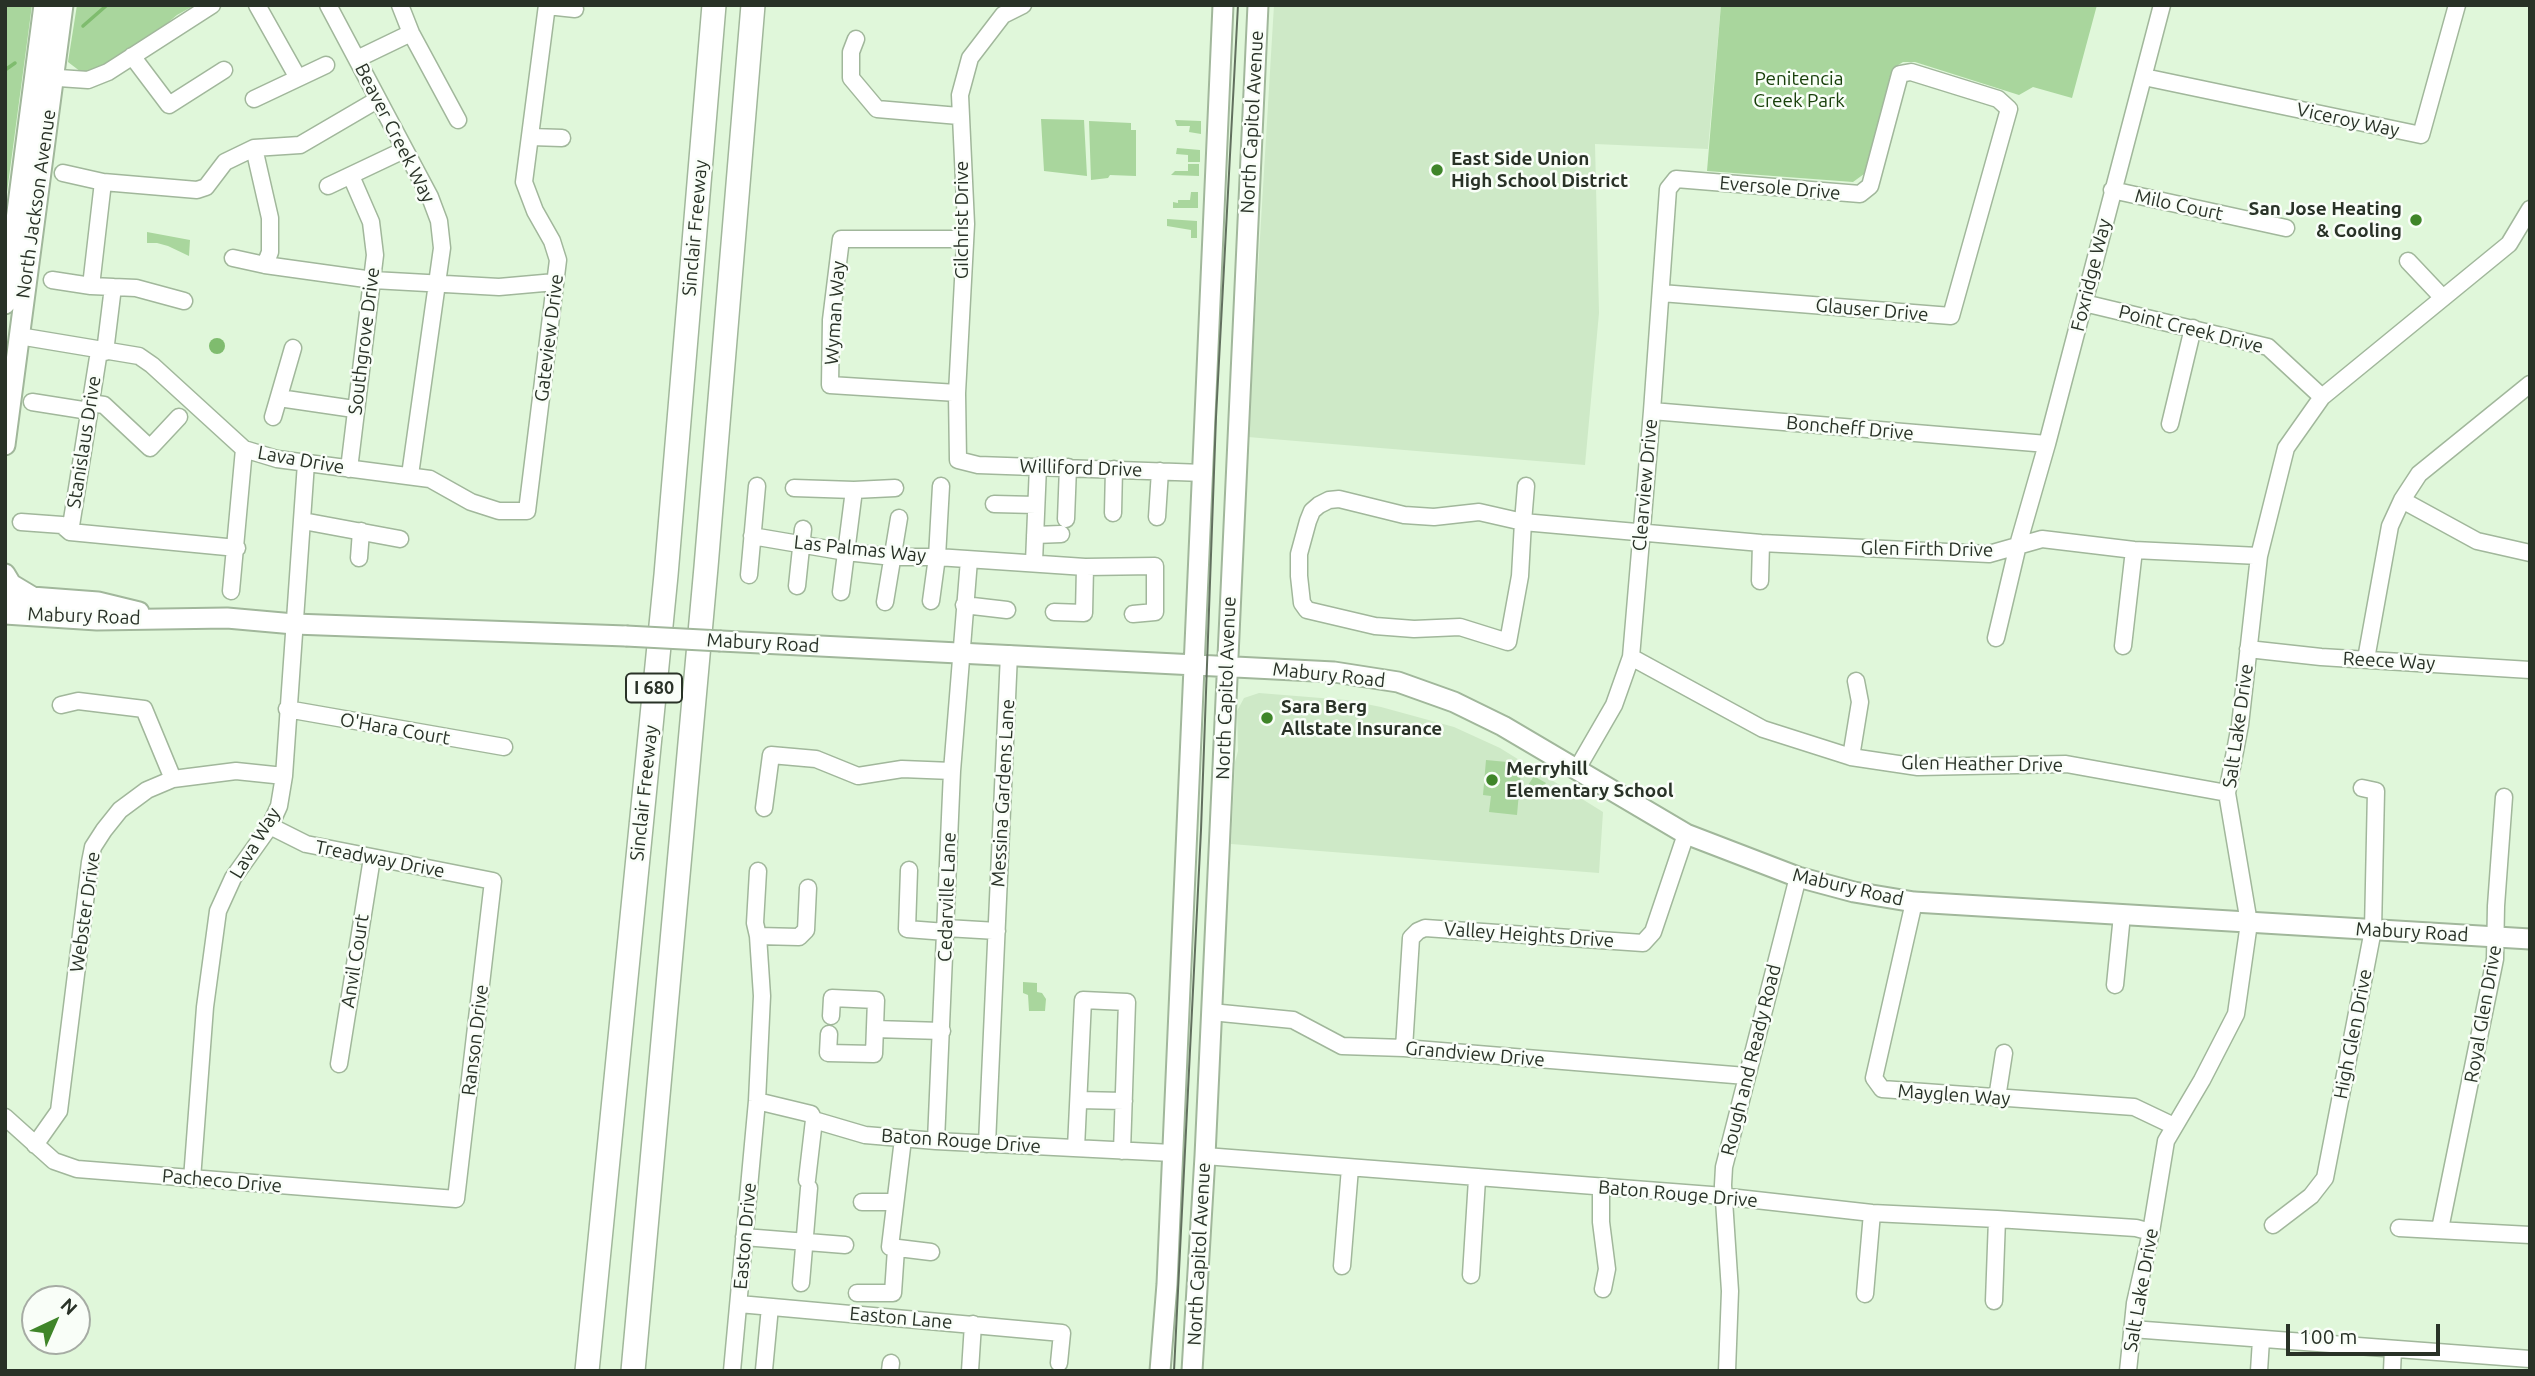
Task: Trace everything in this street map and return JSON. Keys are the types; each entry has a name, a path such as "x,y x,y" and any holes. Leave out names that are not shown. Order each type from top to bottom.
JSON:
{"highway":[{"name":"Sinclair Freeway","path":"587,1371 666,575 714,5"},
{"name":"Sinclair Freeway","path":"633,1371 706,567 753,5"}],"main road":[{"name":"North Jackson Avenue","path":"5,304 44,77 63,5"},
{"name":"North Capitol Avenue","path":"1160,1371 1223,5"},
{"name":"North Capitol Avenue","path":"1192,1371 1205,1156 1258,5"},
{"name":"North Jackson Avenue","path":"5,445 19,336 44,77 44,8"},
{"path":"5,574 33,607 5,629"},
{"name":"Mabury Road","path":"5,596 33,607 97,620 226,618 294,624 626,636 1334,672 1398,682 1454,702 1503,726 1686,834 1798,877 1854,892 1914,902 2530,939"},
{"name":"Mabury Road","path":"5,614 33,607"}],"street":[{"path":"44,77 88,80 108,72 212,5"},
{"path":"257,5 298,78"},
{"name":"Beaver Creek Way","path":"328,5 430,197 439,221 442,248 410,475"},
{"path":"400,5 411,33 458,120"},
{"name":"Gilchrist Drive","path":"958,460 957,393 965,239 960,94 970,58 999,10 1023,5"},
{"name":"Foxridge Way","path":"1996,638 2018,545 2162,5"},
{"name":"Viceroy Way","path":"2144,76 2421,135 2457,5"},
{"path":"547,6 575,9"},
{"name":"Gateview Drive","path":"527,512 558,260 524,182 547,6"},
{"path":"357,59 411,33"},
{"path":"856,39 851,52 851,78 877,109 959,116"},
{"path":"132,56 169,105 224,70"},
{"path":"254,99 326,65"},
{"name":"Eversole Drive","path":"1668,189 1676,179 1860,194 1870,186 1900,74 1911,72 1998,99 2009,109"},
{"path":"63,173 103,181 197,190 206,187 225,162 254,148 300,145 377,100"},
{"name":"Glauser Drive","path":"1661,293 1951,316 2009,109"},
{"path":"531,137 562,138"},
{"path":"254,148 271,218 270,252 265,265"},
{"path":"328,186 404,150"},
{"name":"Southgrove Drive","path":"349,468 374,255 371,222 351,176"},
{"path":"92,286 103,181"},
{"name":"Clearview Drive","path":"1577,769 1614,705 1631,657 1668,189"},
{"name":"Milo Court","path":"2112,190 2286,228"},
{"name":"Salt Lake Drive","path":"2128,1371 2135,1303 2151,1232 2166,1141 2236,1014 2249,923 2227,793 2241,725 2259,556 2286,448 2322,397 2509,244 2530,209"},
{"name":"Wyman Way","path":"957,393 830,385 831,320 841,239 965,239"},
{"path":"233,258 373,280 499,287 555,282"},
{"path":"2408,261 2443,298"},
{"path":"52,280 92,286 136,288 184,301"},
{"name":"Stanislaus Drive","path":"69,532 113,287"},
{"name":"Point Creek Drive","path":"2084,303 2268,347 2322,397"},
{"path":"2170,424 2193,328"},
{"name":"Lava Drive","path":"19,336 139,356 244,449 277,459 430,479 471,502 499,511 527,512"},
{"path":"273,417 293,348"},
{"path":"2366,659 2390,526 2402,500 2419,474 2529,385"},
{"path":"279,398 354,409"},
{"path":"32,402 90,407 104,405 150,449 179,417"},
{"name":"Boncheff Drive","path":"1652,411 2047,444"},
{"path":"231,591 244,449"},
{"name":"Williford Drive","path":"958,460 978,465 1203,473"},
{"name":"Lava Way","path":"192,1179 205,1007 218,911 233,878 270,826 279,806 284,775 306,463"},
{"path":"1034,562 1038,467"},
{"path":"1035,535 1063,526 1068,467"},
{"path":"1113,513 1114,469"},
{"path":"1157,517 1160,471"},
{"path":"931,601 937,557 941,485"},
{"path":"749,575 757,486"},
{"path":"1523,522 1527,486"},
{"path":"794,488 895,488"},
{"path":"841,592 854,490"},
{"name":"Glen Firth Drive","path":"1523,522 1520,576 1508,642 1460,627 1414,629 1375,626 1307,610 1302,603 1298,576 1303,536 1312,511 1329,500 1363,503 1404,515 1434,516 1479,512 1523,522 1761,543 1989,554 2042,539 2134,550 2259,556"},
{"path":"2402,500 2477,541 2530,553"},
{"path":"994,504 1036,505"},
{"path":"885,602 899,519"},
{"path":"303,521 400,539"},
{"path":"21,522 62,525 69,532 236,548"},
{"path":"359,558 361,531"},
{"name":"Las Palmas Way","path":"752,536 802,537 846,552 893,556 1084,566 1155,566 1155,612 1133,614"},
{"path":"797,586 802,537"},
{"path":"1760,582 1761,543"},
{"path":"2123,646 2134,550"},
{"path":"960,652 969,560"},
{"path":"1054,612 1084,613 1084,566"},
{"path":"964,606 1007,610"},
{"name":"Reece Way","path":"2248,649 2530,670"},
{"name":"Cedarville Lane","path":"936,1141 952,771 960,652"},
{"name":"Messina Gardens Lane","path":"987,1144 1009,654"},
{"name":"Glen Heather Drive","path":"1631,657 1763,729 1851,757 1918,767 2066,764 2227,793"},
{"path":"1851,757 1860,702 1856,681"},
{"path":"61,705 78,701 144,709 173,779"},
{"name":"O'Hara Court","path":"287,709 504,747"},
{"path":"764,808 771,755 816,759 858,776 902,769 952,771"},
{"name":"Webster Drive","path":"35,1145 59,1111 93,847 120,810 147,790 173,779 236,772 284,775"},
{"name":"High Glen Drive","path":"2273,1225 2311,1196 2325,1178 2373,930 2376,791 2362,788"},
{"name":"Royal Glen Drive","path":"2440,1229 2495,959 2504,797"},
{"name":"Treadway Drive","path":"270,826 306,844 493,881"},
{"name":"Valley Heights Drive","path":"1404,1048 1411,937 1418,931 1425,928 1643,943 1653,932 1686,834"},
{"name":"Anvil Court","path":"338,1064 372,858"},
{"path":"909,870 907,929 997,931"},
{"name":"Easton Drive","path":"732,1371 757,1101 762,996 755,923 758,871"},
{"name":"Rough and Ready Road","path":"1727,1371 1730,1291 1724,1198 1727,1153 1798,877"},
{"name":"Ranson Drive","path":"456,1199 493,881"},
{"path":"758,936 799,937 806,930 808,888"},
{"name":"Mayglen Way","path":"1914,902 1874,1078 1882,1089 2134,1107 2174,1126"},
{"path":"2115,985 2122,915"},
{"path":"829,1034 828,1053 874,1054 876,1000 832,998 831,1016"},
{"path":"1076,1149 1083,1000 1127,1002 1122,1151"},
{"name":"Grandview Drive","path":"1211,1012 1293,1020 1342,1046 1404,1048 1746,1076"},
{"path":"875,1028 942,1031"},
{"path":"1997,1098 2004,1053"},
{"path":"1079,1100 1124,1101"},
{"name":"Baton Rouge Drive","path":"757,1101 811,1114 814,1120 865,1135 1172,1153"},
{"name":"Pacheco Drive","path":"5,1118 54,1161 77,1169 456,1199"},
{"path":"800,1283 814,1120"},
{"path":"903,1139 890,1247 931,1252"},
{"name":"Baton Rouge Drive","path":"1205,1156 1477,1179 1601,1186 1872,1213 2136,1228 2151,1232"},
{"path":"1342,1266 1350,1168"},
{"path":"1471,1275 1477,1179"},
{"path":"1601,1186 1601,1222 1607,1269 1603,1289"},
{"path":"862,1202 894,1202"},
{"path":"1865,1294 1872,1213"},
{"path":"1994,1301 1997,1219"},
{"path":"2399,1228 2530,1235"},
{"path":"744,1237 845,1245"},
{"path":"858,1293 892,1293 896,1249"},
{"name":"Easton Lane","path":"739,1304 1062,1333 1059,1368"},
{"path":"764,1370 770,1307"},
{"path":"970,1371 973,1324"},
{"path":"2132,1329 2530,1359"},
{"path":"2259,1371 2261,1340"},
{"path":"2392,1371 2393,1349"}],"shaded area":[{"path":"1274,5 1721,5 1708,149 1595,144 1599,313 1585,465 1248,437"},
{"path":"214,338 220,338 225,346 223,352 214,354 209,349 209,343"},
{"path":"1259,693 1346,700 1381,707 1454,727 1500,748 1603,812 1599,873 1231,844 1235,762 1238,751 1237,711 1244,698"}],"green space":[{"path":"5,5 32,5 5,207"},
{"path":"77,5 195,5 177,15 135,50 85,75 68,62"},
{"name":"Penitencia Creek Park","path":"1721,5 2097,5 2072,98 2033,87 2019,95 1915,62 1903,62 1895,67 1891,73 1864,174 1853,182 1707,171"},
{"path":"1041,119 1084,120 1087,176 1044,171"},
{"path":"1175,120 1201,121 1201,134 1189,132 1190,126 1177,126"},
{"path":"1089,121 1131,123 1131,130 1136,130 1136,176 1110,175 1108,178 1091,180"},
{"path":"1177,148 1200,150 1200,162 1188,162 1188,155 1176,154"},
{"path":"1188,164 1199,164 1199,176 1171,175 1175,171 1188,171"},
{"path":"1191,192 1198,192 1198,208 1173,208 1173,202 1190,200"},
{"path":"1167,219 1197,221 1197,238 1191,238 1191,230 1167,226"},
{"path":"147,232 190,240 189,256 168,246 147,243"},
{"path":"1486,760 1507,762 1521,770 1517,815 1489,812 1491,796 1483,795"},
{"path":"1534,776 1546,783 1535,800 1523,793"},
{"path":"1023,982 1037,983 1037,992 1042,993 1046,999 1045,1011 1029,1011 1028,995 1023,993"}],"waterway":[{"path":"83,26 107,5"},
{"path":"5,70 15,63"}],"tram line":[{"path":"1174,1371 1201,830 1216,417 1238,5"}],"place":[{"name":"East Side Union High School District","path":"1437,170"},
{"name":"San Jose Heating & Cooling","path":"2416,220"},
{"name":"Sara Berg Allstate Insurance","path":"1267,718"},
{"name":"Merryhill Elementary School","path":"1492,780"}]}
